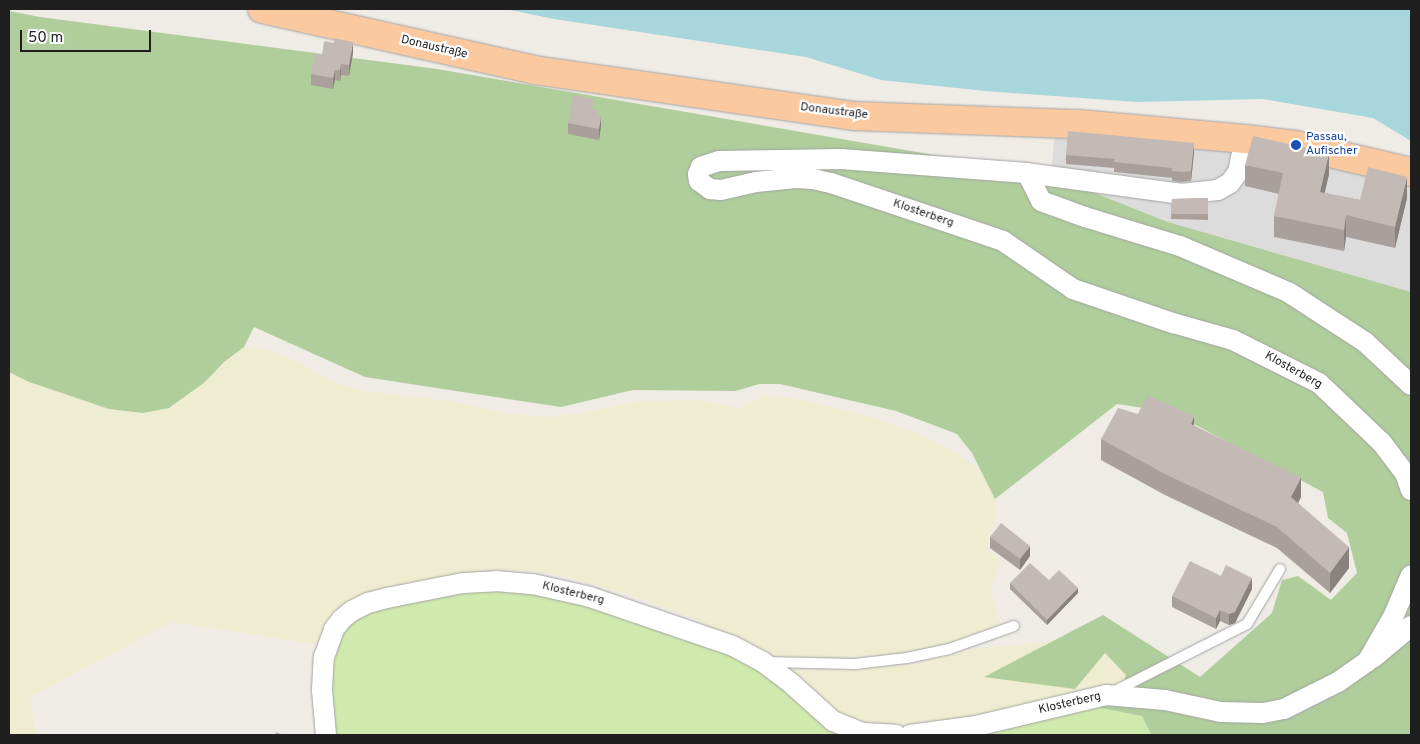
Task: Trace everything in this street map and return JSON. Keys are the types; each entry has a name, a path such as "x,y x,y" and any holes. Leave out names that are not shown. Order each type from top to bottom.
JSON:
{"main road":[{"name":"Donaustraße","path":"262,9 534,70 855,116 1078,124 1245,139 1296,145 1411,172"}],"street":[{"name":"Klosterberg","path":"1245,139 1238,172 1230,182 1218,190 1182,194 1028,173 808,158 719,161 701,168 698,174 699,181 710,189 721,190 756,182 796,178 831,183 1003,241 1073,289 1173,323 1233,340 1320,383 1382,443 1405,473 1411,490"},
{"path":"1028,173 1041,201 1085,217 1180,246 1288,292 1365,342 1411,385"},
{"name":"Klosterberg","path":"1367,662 1394,615 1411,575"},
{"name":"Klosterberg","path":"326,735 322,690 324,657 334,629 342,620 352,611 368,603 463,583 496,581 533,584 590,597 733,646 763,662 793,685 833,721 862,733 896,735"},
{"name":"Klosterberg","path":"910,735 976,726 1106,695 1165,700 1221,712 1263,713 1284,709 1338,682 1367,662 1411,626"}],"lane":[{"path":"1106,695 1247,624 1280,569"},
{"path":"763,662 855,664 907,658 949,649 1014,626"}],"shaded area":[{"path":"1055,132 1246,149 1411,185 1411,292 1168,222 1051,175"}],"green space":[{"path":"9,11 40,17 437,69 1050,175 1168,222 1411,292 1411,735 1151,734 1142,716 1091,706 1123,683 1126,675 1105,653 1075,689 984,677 1103,615 1200,677 1272,613 1282,580 1298,576 1331,600 1357,573 1347,533 1328,518 1323,492 1171,412 1117,404 995,499 972,453 957,434 896,411 780,384 759,384 736,391 633,390 561,407 365,377 254,327 244,347 224,362 205,382 169,408 143,413 109,409 29,382 9,372"},
{"path":"244,347 267,349 300,363 325,378 357,390 449,401 513,414 547,417 581,413 641,401 698,400 740,408 763,395 803,400 868,416 919,434 958,454 980,470 995,499 997,513 985,548 1002,561 990,587 1000,623 983,632 939,645 896,654 832,658 771,658 690,617 624,593 555,574 515,570 406,586 321,645 172,622 30,697 36,735 9,735 9,372 29,382 109,409 143,413 205,382 224,362"},
{"path":"522,587 564,597 726,651 782,684 854,735 332,735 329,699 336,645 351,623 369,611 460,593"},
{"path":"1054,641 985,677 1104,653 1126,675 1123,683 1100,692 979,715 908,724 865,725 838,712 782,667 799,670 853,670 909,665 976,649"},
{"path":"1091,706 1142,716 1151,734 1158,735 977,735"}],"water":[{"path":"505,9 1411,9 1411,141 1373,118 1263,99 1137,102 985,91 881,80 806,57 554,19"}],"building":[{"path":"334,38 353,42 349,65 341,64 340,70 335,70 333,78 311,74 315,54 322,55 324,41 334,43"},
{"path":"573,95 594,99 592,109 598,110 597,115 601,116 599,129 568,123"},
{"path":"1068,131 1194,143 1191,171 1172,171 1172,168 1114,162 1115,159 1066,155"},
{"path":"1253,136 1329,153 1320,192 1360,200 1368,167 1407,177 1395,227 1346,215 1344,230 1274,216 1283,173 1245,165"},
{"path":"1208,198 1208,214 1171,214 1172,199"},
{"path":"1147,395 1194,416 1191,424 1301,477 1291,497 1349,547 1330,573 1277,527 1165,474 1101,439 1118,408 1138,414"},
{"path":"1001,523 1030,546 1020,559 990,537"},
{"path":"1190,561 1221,576 1226,565 1252,578 1235,612 1229,614 1220,610 1216,618 1172,596"},
{"path":"1030,563 1049,580 1059,570 1078,588 1047,620 1010,583"}],"place":[{"name":"Passau, Aufischer","path":"1296,145"}]}
